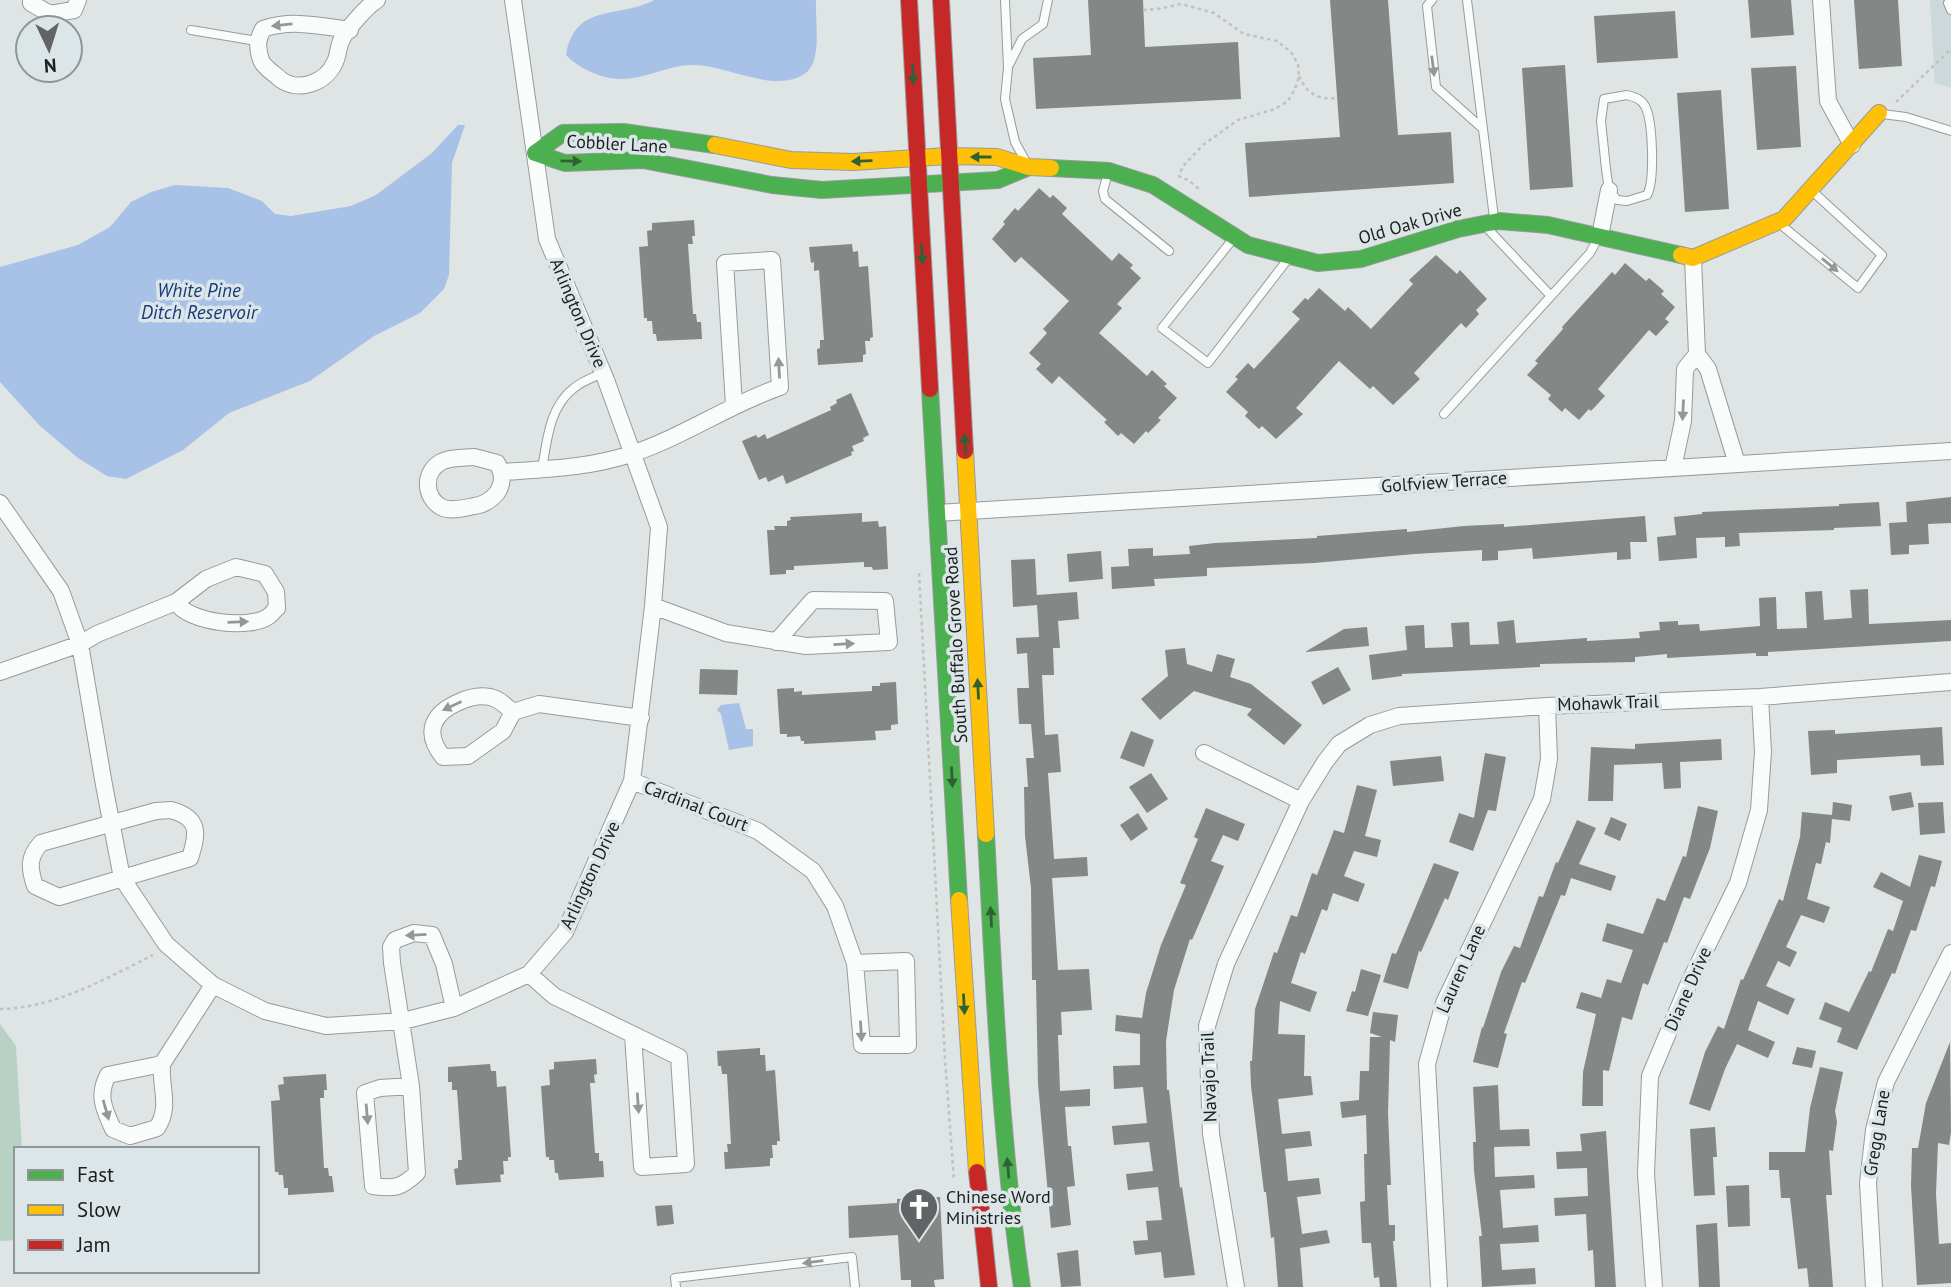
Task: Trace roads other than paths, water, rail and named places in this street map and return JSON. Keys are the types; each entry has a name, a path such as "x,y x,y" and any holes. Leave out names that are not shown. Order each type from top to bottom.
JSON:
{"main road":[{"name":"South Buffalo Grove Road","path":"909,0 923,158 933,185 969,512 997,1042 1014,1231 1022,1287"},
{"name":"South Buffalo Grove Road","path":"941,0 948,156 933,185 937,513 967,1049 989,1287"},
{"path":"1693,258 1784,219 1879,113"},
{"name":"Cobbler Lane","path":"535,153 562,133 623,132 727,147 791,160 853,162 923,158"},
{"name":"Cobbler Lane","path":"535,153 565,163 643,160 795,188 822,190 933,185"},
{"name":"Old Oak Drive","path":"923,158 997,157 1029,167 1109,171 1153,185 1248,245 1318,264 1361,259 1458,229 1489,223 1548,225 1693,258"},
{"name":"Old Oak Drive","path":"933,185 998,180 1029,167"}],"street":[{"path":"30,0 50,14 74,9 78,0"},
{"path":"350,30 300,23 263,29 257,41 262,64 286,83 309,85 323,78 334,64 341,40 350,30 370,5 377,0"},
{"name":"Arlington Drive","path":"0,503 61,591 80,644 122,878 166,944 213,985 265,1010 326,1026 403,1021 454,1008 529,974 565,932 632,781 653,606 659,527 603,373 547,239 513,0"},
{"path":"1821,0 1828,101 1852,145"},
{"path":"1600,236 1609,190"},
{"path":"1693,258 1697,354 1708,369 1737,464"},
{"path":"502,472 592,464 632,453 779,387 772,260 725,263 734,405"},
{"path":"1673,468 1683,421 1685,369 1697,354"},
{"name":"Golfview Terrace","path":"937,513 1951,451"},
{"path":"474,457 489,459 497,463 502,472 500,487 493,498 480,505 456,510 442,507 430,496 427,486 430,471 442,461 474,457"},
{"path":"0,672 80,644 97,634 176,602 206,579 236,567 265,574 276,592 277,608 261,620 229,623 199,618 179,607 176,602"},
{"path":"653,606 726,633 776,642 806,646 889,642 886,601 813,600 776,642"},
{"name":"Mohawk Trail","path":"1301,801 1339,744 1370,725 1399,716 1548,706 1759,697 1951,682"},
{"path":"513,712 497,699 483,696 464,700 442,710 434,719 434,741 438,751 443,757 468,756 503,731 513,712 539,704 641,718"},
{"name":"Diane Drive","path":"1654,1287 1646,1174 1650,1076 1689,984 1738,883 1759,810 1763,752 1759,697"},
{"name":"Lauren Lane","path":"1439,1287 1427,1064 1444,1003 1542,799 1549,759 1548,706"},
{"path":"1204,753 1301,801"},
{"name":"Cardinal Court","path":"632,781 758,831 813,871 835,906 855,963 862,1045 908,1045 906,961 855,963"},
{"name":"Navajo Trail","path":"1236,1287 1211,1134 1207,1027 1226,964 1301,801"},
{"path":"171,810 181,813 193,823 197,837 190,858 122,878 59,897 35,886 29,869 32,852 41,843 156,811 171,810"},
{"path":"411,1086 380,1088 365,1093 373,1186 391,1188 404,1185 417,1173 411,1086 391,947 395,940 405,935 432,935 444,964 454,1008"},
{"name":"Gregg Lane","path":"1874,1287 1868,1182 1874,1130 1886,1082 1951,953"},
{"path":"529,974 554,996 679,1057 686,1164 642,1167 633,1035"},
{"path":"162,1065 108,1075 101,1088 105,1113 113,1129 130,1136 157,1128 165,1115 162,1065 213,985"}],"lane":[{"path":"1005,0 1008,68 1005,99 1016,142 1029,167"},
{"path":"1008,68 1022,39 1043,24 1048,0"},
{"path":"1432,0 1427,6 1436,87 1453,105 1482,128"},
{"path":"1467,0 1482,128 1489,223 1551,296"},
{"path":"1951,0 1948,4 1951,10"},
{"path":"191,30 257,41"},
{"path":"1627,95 1638,98 1645,105 1648,114 1653,163 1651,187 1647,195 1627,201 1617,200 1609,190 1601,110 1604,99 1627,95"},
{"path":"1879,113 1906,117 1951,131"},
{"path":"1109,171 1103,191 1105,199 1169,251"},
{"path":"1777,222 1858,288 1882,255 1811,190"},
{"path":"1444,414 1590,253 1600,236"},
{"path":"1234,237 1162,328 1208,363 1289,258"},
{"path":"542,469 547,437 563,398 575,386 603,373"},
{"path":"677,1287 676,1278 852,1257 855,1287"}],"water":[{"path":"654,0 816,0 817,39 812,66 795,79 781,81 692,65 616,79 592,73 566,55 571,38 589,19 641,6"},
{"name":"White Pine Ditch Reservoir","path":"458,125 465,125 452,163 449,275 444,289 420,313 374,336 310,381 229,413 183,450 126,479 107,476 78,458 40,426 0,382 0,267 78,245 110,227 131,202 151,192 175,185 228,188 262,201 275,214 291,216 351,206 376,195 432,153"},
{"path":"739,703 746,729 753,729 753,746 729,750 721,714 717,710 721,705"}],"place":[{"name":"Chinese Word Ministries","path":"919,1241"}]}
